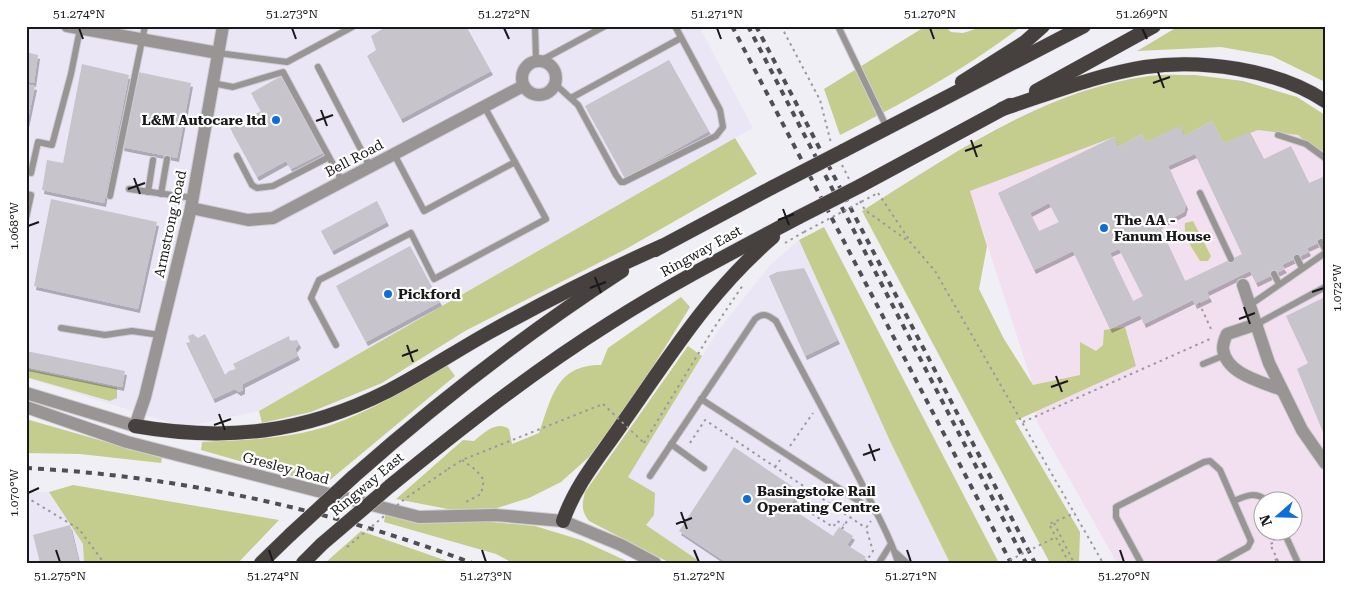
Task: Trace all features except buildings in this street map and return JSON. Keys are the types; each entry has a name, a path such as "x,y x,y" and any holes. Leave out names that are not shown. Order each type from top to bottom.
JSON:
{"highway":[{"path":"932,105 982,68 1025,42 1043,26"},
{"name":"Ringway East","path":"261,563 423,415 481,369 561,312 662,246 1084,26"},
{"name":"Ringway East","path":"303,563 322,544 390,486 515,387 583,340 711,263 856,188 1154,26"},
{"path":"1002,109 1123,72 1164,66 1213,67 1255,72 1280,79 1325,101"},
{"path":"563,521 578,485 705,305 747,260 794,220"},
{"path":"136,426 189,434 228,435 290,425 345,410 399,385 489,332 588,280 662,246"}],"street":[{"name":"Armstrong Road","path":"136,426 192,203 223,26"},
{"path":"73,27 144,33 218,53"},
{"path":"539,60 553,67 556,75 552,90 538,95 532,94 523,86 522,72 527,64 539,60"},
{"name":"Bell Road","path":"192,203 240,219 260,221 273,218 523,86"},
{"path":"1241,281 1269,363 1302,430 1325,463"},
{"path":"1257,324 1226,334 1223,348 1227,363 1246,375 1282,390"},
{"path":"26,393 136,426"},
{"name":"Gresley Road","path":"26,407 127,442 419,517 495,515 563,521 621,545 655,563"}],"lane":[{"path":"218,53 287,62 354,26"},
{"path":"535,26 539,60 605,26"},
{"path":"555,84 578,105 621,182 624,182 716,136 723,127 720,110 675,26"},
{"path":"838,26 887,128"},
{"path":"31,173 38,142 52,145 71,74 73,27"},
{"path":"110,196 144,33"},
{"path":"571,98 681,38"},
{"path":"318,67 370,166"},
{"path":"212,83 233,87 283,72 342,181"},
{"path":"336,346 311,298 318,280 411,233 434,279 546,219 484,106"},
{"path":"1278,135 1306,144 1325,158"},
{"path":"394,154 424,211 515,162"},
{"path":"237,156 252,185 262,188 273,186 329,157"},
{"path":"161,194 167,159"},
{"path":"148,192 153,160"},
{"path":"129,189 161,194 192,203"},
{"path":"1200,193 1231,259"},
{"path":"26,194 31,195 26,218"},
{"path":"1321,242 1325,249"},
{"path":"1250,305 1325,253"},
{"path":"1297,258 1302,268"},
{"path":"1274,274 1279,284"},
{"path":"1257,324 1325,286"},
{"path":"650,476 755,319 760,315 767,314 776,321 820,403 892,544 898,563"},
{"path":"61,328 105,335 132,331 160,335"},
{"path":"1203,364 1225,355"},
{"path":"701,399 876,512"},
{"path":"671,444 704,468"},
{"path":"1141,563 1116,518 1115,509 1120,504 1204,462 1210,461 1218,466 1250,535 1251,543 1248,547 1219,563"},
{"path":"1234,501 1254,494"},
{"path":"1289,542 1298,563"},
{"path":"879,563 892,544"},
{"path":"895,552 907,563"}],"path":[{"path":"781,26 820,100 830,143 839,154 865,210 911,243"},
{"path":"784,244 878,193 911,243 935,271 1103,563"},
{"path":"347,547 406,498 462,460 603,404 644,443 712,331 744,284"},
{"path":"1199,303 1212,331"},
{"path":"1023,422 1210,339"},
{"path":"775,467 820,403"},
{"path":"690,444 705,420 850,517 866,528 873,551 865,563"},
{"path":"458,505 481,494 484,480 476,470 462,460"},
{"path":"805,488 796,503 833,527 837,521 844,525"},
{"path":"26,497 79,529 104,563"},
{"path":"391,502 401,504"},
{"path":"866,528 876,512"},
{"path":"1069,563 1050,524 1075,513"},
{"path":"842,528 850,517"},
{"path":"1054,523 1074,563"},
{"path":"1004,563 1056,538"},
{"path":"1276,542 1270,544 1279,563"},
{"path":"1274,553 1279,551"},
{"path":"1269,563 1277,559"}],"shaded area":[{"path":"26,26 699,26 753,128 259,411 184,427 26,378"},
{"path":"1216,99 1325,144 1325,563 1117,563 1037,422 1033,386 970,191 1113,114"},
{"path":"799,240 890,441 950,563 702,563 613,502 717,332 770,265"},
{"path":"26,492 49,492 83,544 84,563 26,563"}],"green space":[{"path":"926,26 945,26 951,32 963,33 985,26 1022,26 934,85 840,135 824,89"},
{"path":"1179,26 1325,26 1325,82 1272,56 1221,47 1137,51"},
{"path":"1155,75 1195,75 1243,81 1297,97 1325,115 1325,158 1298,135 1258,130 1224,143 1212,121 1184,136 1180,127 1146,142 1142,134 1118,147 1114,137 970,191 987,246 979,289 1004,339 1033,385 1080,375 1080,342 1096,351 1103,345 1104,330 1125,327 1136,366 1015,421 1080,532 1079,563 1050,563 862,211 964,148 1035,110 1072,95 1110,84"},
{"path":"735,138 757,174 626,249 465,331 382,383 311,412 262,423 259,411"},
{"path":"1193,221 1211,256 1208,261 1200,261 1187,238 1185,223"},
{"path":"824,227 999,563 950,563 890,441 799,240"},
{"path":"681,297 690,307 639,389 589,457 561,482 529,498 497,508 453,510 396,499 463,440 474,441 490,429 499,426 509,429 512,444 539,433 552,396 565,377 586,366 601,365 608,348"},
{"path":"688,346 702,356 628,477 655,493 654,515 646,525 702,563 670,563 589,521 583,511 583,504 585,492"},
{"path":"447,365 455,376 324,485 201,450 202,442 284,436 331,425 376,406"},
{"path":"26,369 117,388 117,398 110,401 26,377"},
{"path":"26,419 162,458 161,463 80,454 26,453"},
{"path":"73,485 279,520 238,563 84,563 83,544 49,492"},
{"path":"386,512 535,526 581,540 631,563 513,563 496,554 384,522"},
{"path":"361,531 453,563 325,563"}],"railway":[{"path":"732,26 1011,563"},
{"path":"748,26 1026,563"},
{"path":"756,26 1035,563"},
{"path":"26,468 140,479 252,498 363,526 472,563"}],"place":[{"name":"L&M Autocare ltd","path":"276,120"},
{"name":"The AA - Fanum House","path":"1104,228"},
{"name":"Pickford","path":"388,294"},
{"name":"Basingstoke Rail Operating Centre","path":"747,499"}]}
